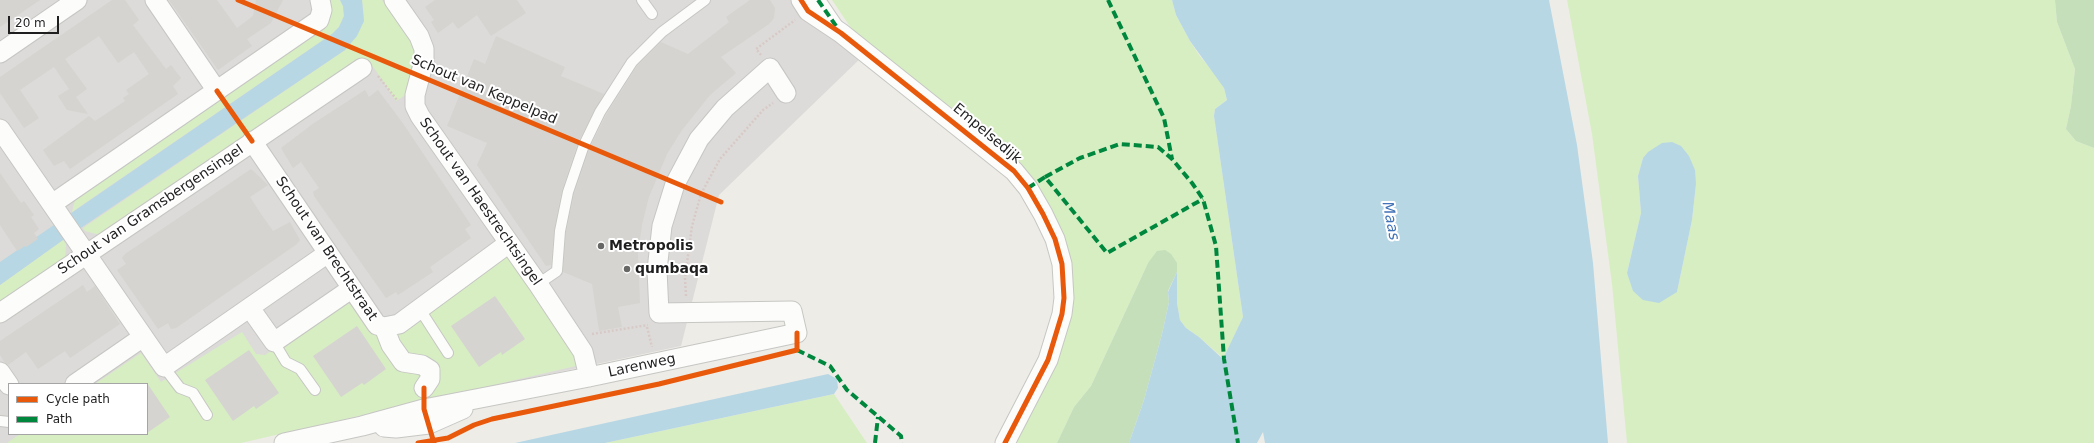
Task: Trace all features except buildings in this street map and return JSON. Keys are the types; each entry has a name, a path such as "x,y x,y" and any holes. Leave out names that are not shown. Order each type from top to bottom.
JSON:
{"street":[{"path":"0,53 77,0"},
{"path":"155,0 217,91"},
{"path":"55,209 217,91 319,20 322,10 320,0"},
{"name":"Schout van Haestrechtsingel","path":"394,0 419,36 424,49 424,62 415,95 415,106 420,116 538,284 583,352 589,377"},
{"name":"Empelsedijk","path":"801,0 808,11 881,65 1014,171 1036,200 1055,239 1062,264 1064,281 1062,314 1048,360 1005,443"},
{"path":"818,0 841,34"},
{"name":"Schout van Gramsbergensingel","path":"0,313 82,248 252,142 362,68"},
{"path":"687,313 659,313 658,263 662,226 675,184 699,139 725,108 770,68 786,93"},
{"path":"0,129 6,150 55,209 164,367 328,253"},
{"name":"Schout van Brechtstraat","path":"252,142 372,319 377,325 384,328 399,324 509,243"},
{"path":"250,308 274,342 351,289"},
{"name":"Larenweg","path":"284,443 362,426 396,428 429,424 486,398 797,333 792,311 687,313"},
{"path":"384,328 391,345 403,362 422,365 430,370 430,379 424,388"},
{"path":"76,383 143,338"}],"lane":[{"path":"642,0 652,14"},
{"path":"538,284 557,271 560,231 568,192 584,145 600,112 632,62 662,32 705,0"},
{"path":"420,308 448,353"},
{"path":"274,342 286,362 300,369 315,390"},
{"path":"164,367 180,388 193,393 207,415"}],"path":[{"path":"756,48 776,33"},
{"path":"362,68 377,75 399,103 415,106"},
{"path":"687,313 685,278 692,226 701,194 720,159 763,110 786,93"},
{"path":"675,184 708,197"},
{"path":"575,340 592,334 647,326 659,313"}],"shaded area":[{"path":"0,0 827,0 864,55 719,195 681,346 226,443 0,443"}],"green space":[{"path":"325,0 340,0 343,6 344,16 339,27 332,34 72,212 76,196 323,24"},
{"path":"362,0 382,0 411,41 415,51 415,63 407,94 396,101 374,68 362,60 355,61 100,235 85,231 83,228 345,50 364,21"},
{"path":"832,0 1172,0 1176,15 1190,41 1199,55 1220,80 1227,100 1215,109 1214,116 1243,317 1224,359 1199,337 1186,328 1180,320 1177,303 1177,263 1148,263 1091,386 1074,407 1057,443 1011,443 1059,351 1052,213 855,34"},
{"path":"1567,0 2055,0 2057,22 2075,69 2071,106 2066,129 2076,141 2094,148 2094,443 1627,443 1612,284 1592,134","holes":["1643,158 1696,184 1692,220 1677,292 1627,273 1641,213 1638,176"]},
{"path":"2055,0 2094,0 2094,148 2076,141 2066,129 2071,106 2075,69 2057,22"},
{"path":"63,240 66,244 65,260 0,305 0,285"},
{"path":"1165,250 1171,254 1177,263 1177,272 1168,291 1169,302 1162,334 1144,400 1129,443 1057,443 1074,407 1091,386 1148,263 1157,251"},
{"path":"504,256 513,259 579,357 576,366 241,443 7,443 19,435 148,435 148,383 96,383 141,353 161,382 242,332 256,354 265,355 346,302 351,305 367,329 387,336"},
{"path":"834,394 867,443 605,443"}],"water":[{"path":"340,0 362,0 364,21 357,36 345,50 63,240 0,285 0,262 332,34 339,27 344,16 343,6"},
{"name":"Maas","path":"1172,0 1549,0 1577,145 1593,263 1608,443 1265,443 1263,432 1257,443 1129,443 1144,400 1162,334 1169,302 1168,292 1177,272 1177,303 1180,320 1186,328 1199,337 1223,359 1243,317 1214,116 1215,109 1227,100 1224,88 1190,41 1176,15"},
{"path":"1672,142 1681,146 1689,156 1695,170 1696,184 1692,220 1677,292 1659,303 1643,300 1633,291 1627,273 1641,213 1638,176 1643,158 1648,152 1662,143"},
{"path":"828,374 837,379 838,388 834,394 605,443 515,443"}],"marked path":[{"path":"818,0 836,26"},
{"path":"1108,0 1164,118 1172,159"},
{"path":"1045,177 1080,158 1120,144 1158,147 1172,159 1192,183 1203,199 1216,246 1224,359 1238,443"},
{"path":"1028,188 1045,177 1107,253 1203,199"},
{"path":"797,350 830,366 847,390 901,436 902,443"},
{"path":"875,443 878,417"}],"cycle path":[{"name":"Schout van Keppelpad","path":"238,0 721,202"},
{"path":"801,0 808,11 841,33 1014,171 1028,188 1055,239 1062,264 1064,298 1062,314 1048,360 1005,443"},
{"path":"217,91 252,141"},
{"path":"418,443 448,438 474,425 492,419 659,384 797,350 797,333"},
{"path":"424,388 424,409 434,443"}],"place":[{"name":"Metropolis","path":"601,246"},
{"name":"qumbaqa","path":"627,269"}]}
